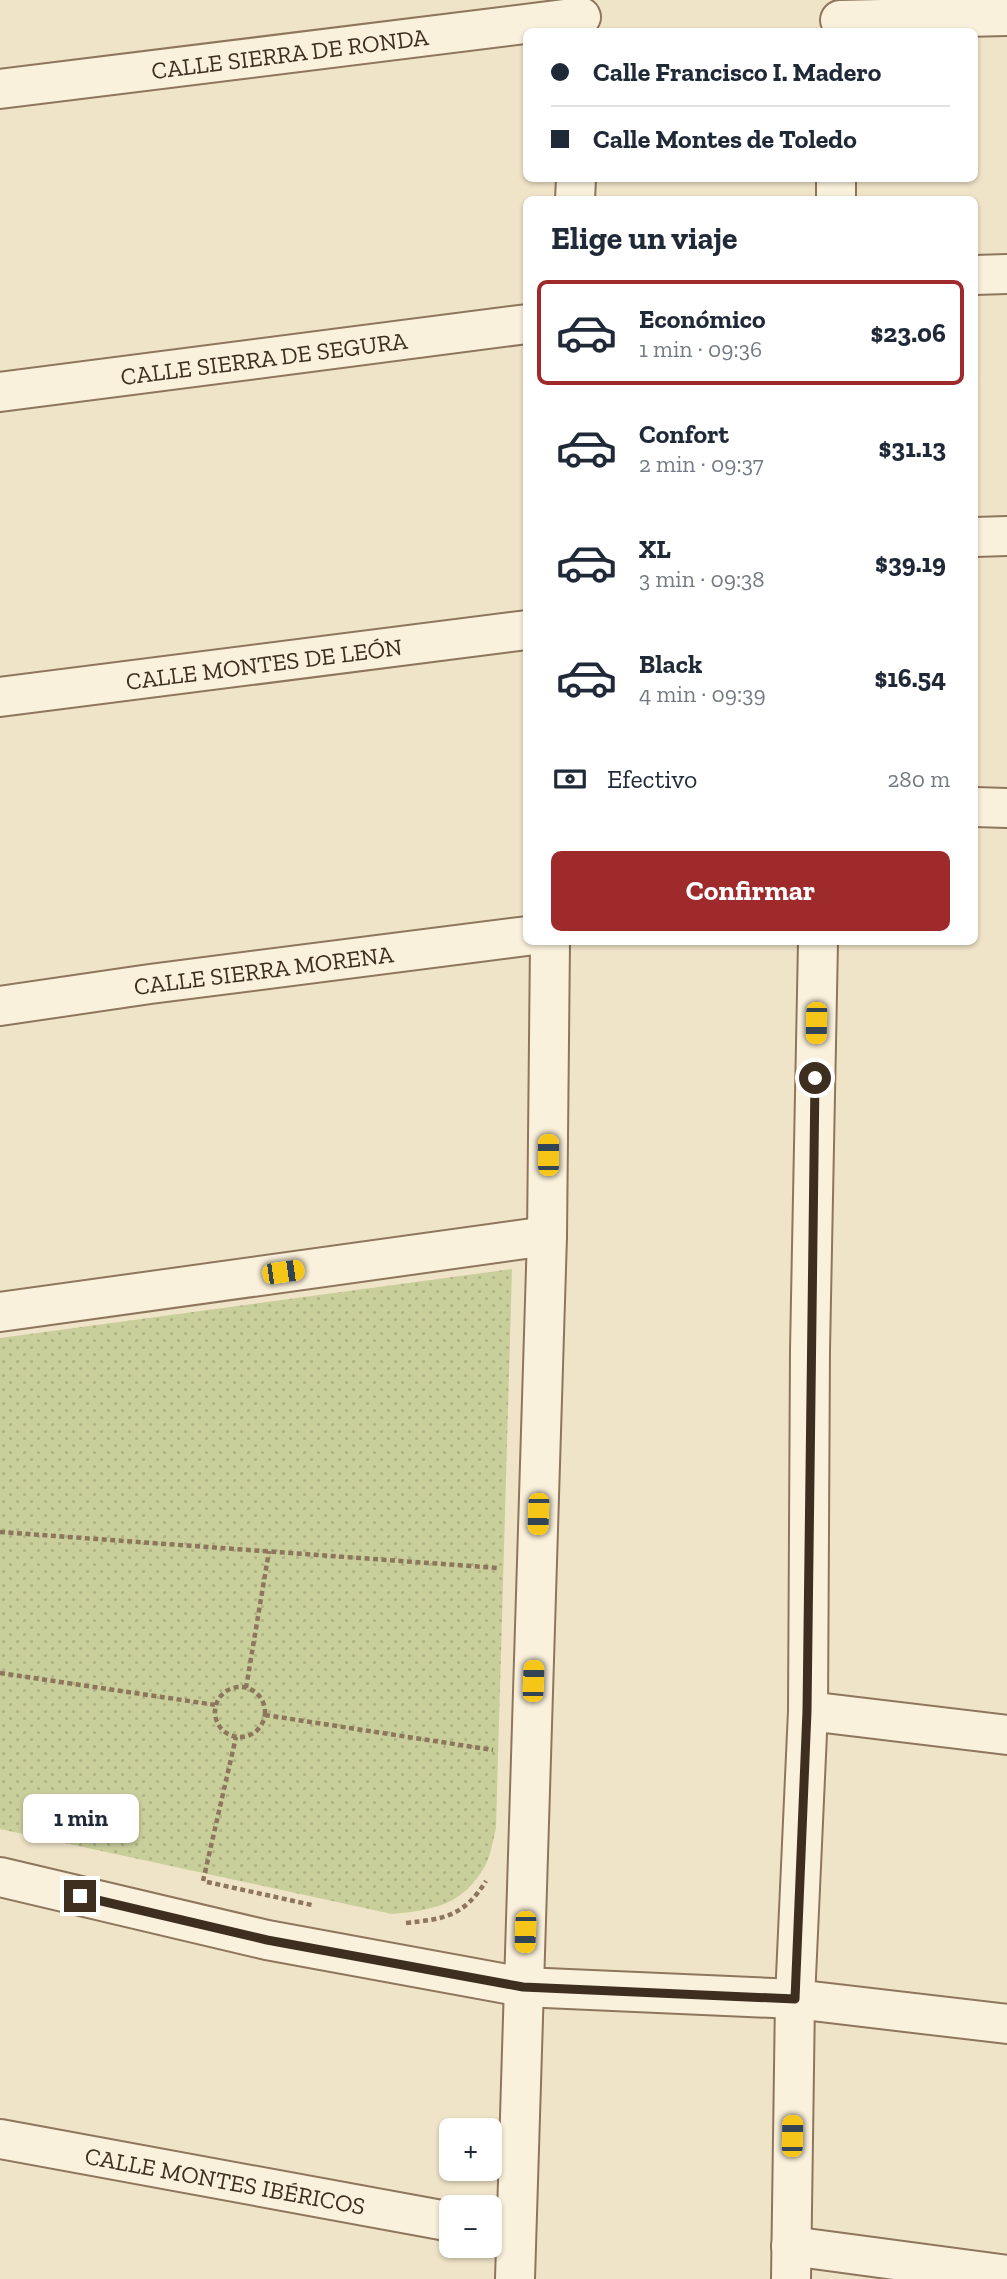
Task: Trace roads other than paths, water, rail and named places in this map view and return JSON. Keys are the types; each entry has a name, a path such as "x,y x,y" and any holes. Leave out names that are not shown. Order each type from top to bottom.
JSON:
{"street":[{"name":"CALLE SIERRA DE RONDA","path":"0,89 581,16"},
{"path":"840,17 1007,16"},
{"path":"978,275 1007,274"},
{"name":"CALLE SIERRA DE SEGURA","path":"0,392 523,325"},
{"path":"978,537 1007,536"},
{"name":"CALLE MONTES DE LEÓN","path":"0,697 523,631"},
{"path":"978,807 1007,808"},
{"name":"CALLE SIERRA MORENA","path":"0,1006 523,937"},
{"path":"515,2279 503,2232 523,1987 547,1236 550,945"},
{"path":"818,945 807,1711 795,1999 791,2262 1007,2275"},
{"path":"0,1312 547,1236"},
{"path":"807,1711 1007,1735"},
{"path":"0,1877 267,1940 523,1987 795,1999 1007,2024"},
{"name":"CALLE MONTES IBÉRICOS","path":"0,2139 439,2220"}]}
